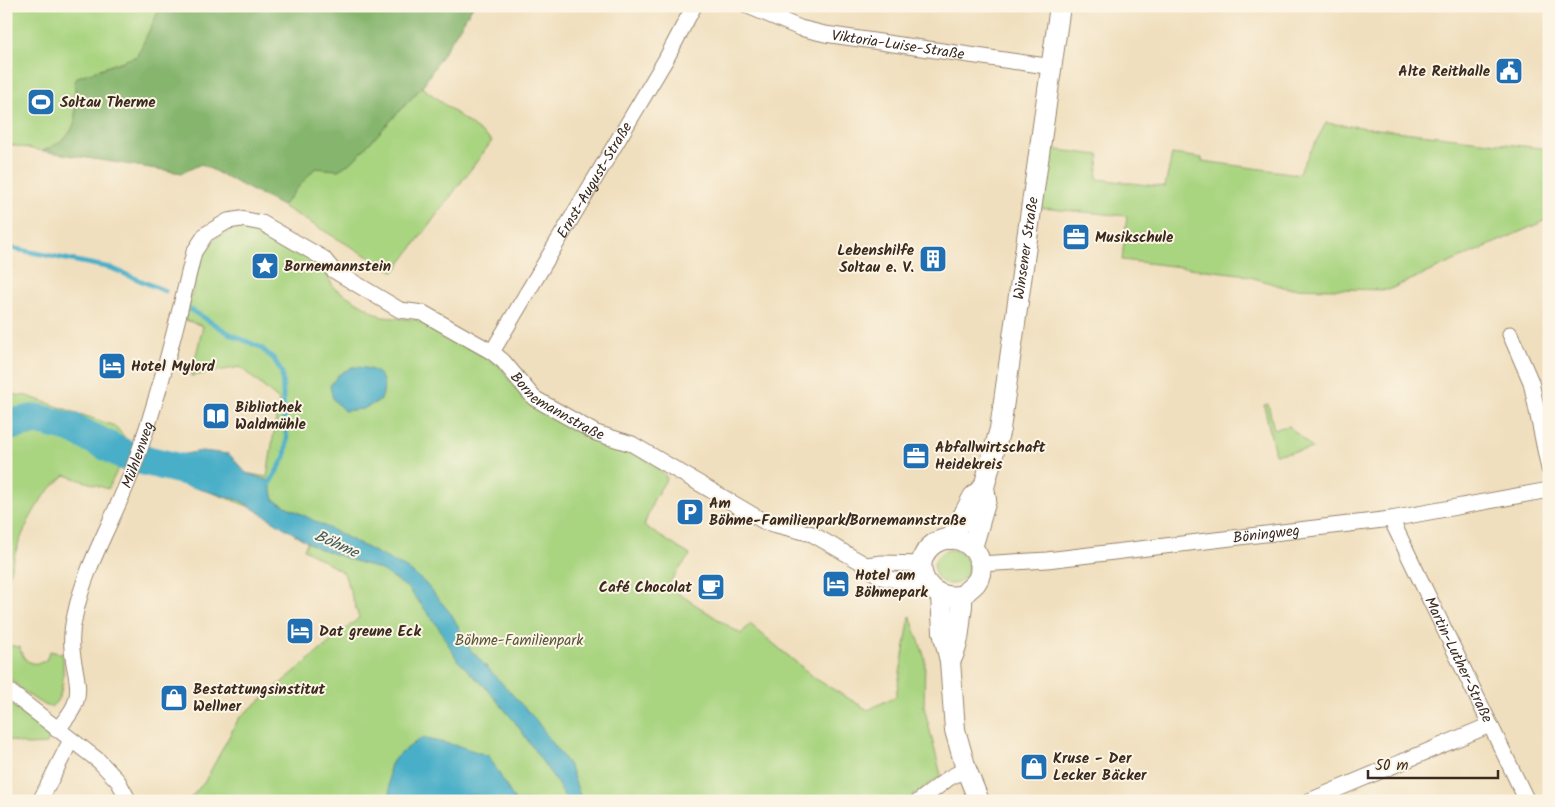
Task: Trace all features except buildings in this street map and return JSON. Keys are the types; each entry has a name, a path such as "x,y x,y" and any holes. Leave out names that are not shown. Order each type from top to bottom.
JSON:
{"main road":[{"name":"Winsener Straße","path":"950,661 957,649 964,595 977,582 976,556 986,500 984,487 1000,429 1060,6"},
{"name":"Winsener Straße","path":"951,539 973,497 984,487"},
{"path":"922,564 924,556 935,544 951,539 959,540 976,556"},
{"name":"Winsener Straße","path":"922,564 923,575 934,591 950,661 955,730 966,770 979,801"},
{"path":"934,591 948,597 964,595"}],"street":[{"name":"Ernst-August-Straße","path":"492,352 661,67 694,6"},
{"name":"Viktoria-Luise-Straße","path":"748,6 800,28 825,34 1052,67"},
{"name":"Mühlenweg","path":"58,730 76,702 72,629 76,610 94,558 116,514 132,472 168,358 194,252 206,234 228,221 241,219 262,223"},
{"name":"Bornemannstraße","path":"262,223 323,258 333,270 400,310 423,313 492,352 503,360 534,398 596,433 632,444 765,522 812,534 866,566 880,577 934,591"},
{"path":"1510,334 1531,382 1549,469"},
{"name":"Böningweg","path":"976,556 1047,560 1391,519 1549,490"},
{"name":"Martin-Luther-Straße","path":"1391,519 1527,801"},
{"path":"866,566 882,563 922,564"},
{"path":"6,689 109,770 118,781 129,801"},
{"path":"1309,801 1490,724"},
{"path":"40,801 75,743"},
{"path":"919,801 949,778 966,770"}],"green space":[{"name":"Soltau Therme","path":"6,6 161,6 137,56 75,78 75,126 62,143 43,151 6,144"},
{"path":"161,6 473,6 422,87 353,161 338,170 315,168 282,206 201,164 182,173 43,151 56,144 71,130 76,113 75,78 137,56"},
{"path":"422,87 492,141 394,272 282,206 315,168 338,170 353,161"},
{"path":"1326,123 1549,149 1549,219 1388,290 1287,288 1240,274 1122,260 1127,216 1041,208 1050,149 1099,155 1097,179 1165,187 1172,154 1202,158 1202,161 1298,174"},
{"name":"Böhme-Familienpark","path":"234,228 250,228 267,232 320,263 334,288 382,317 419,320 499,365 523,398 607,446 626,448 659,468 667,478 654,499 644,526 690,555 669,583 679,594 741,634 750,624 816,679 868,710 896,696 910,616 925,658 924,707 941,775 905,801 188,801 205,781 239,718 359,618 344,573 304,549 313,531 171,477 118,469 108,489 65,475 48,491 36,507 24,530 11,567 6,591 6,394 27,396 115,426 126,439 158,453 196,464 267,477 279,400 240,367 191,376 203,326 185,320 203,249 219,236"},
{"path":"1268,404 1274,429 1289,426 1313,449 1275,454 1264,405"},
{"path":"951,550 963,555 968,567 963,579 951,584 939,579 934,567 939,555"},
{"path":"6,645 20,647 23,656 33,663 46,660 50,651 63,654 61,690 56,702 51,707 33,698 10,678 6,667"},
{"path":"6,701 50,735 47,744 27,745 6,739"}],"water":[{"path":"352,367 368,368 378,374 384,384 383,391 381,400 363,409 344,411 333,399 330,386 338,375"},
{"path":"41,409 86,422 125,443 120,462 95,449 47,432 6,441 6,420 25,411"},
{"path":"158,451 179,455 202,451 229,454 246,473 270,481 274,500 408,569 425,583 452,615 470,649 536,720 570,767 582,801 567,801 557,783 515,722 486,688 458,661 437,625 408,588 381,570 317,548 241,501 153,476"},
{"path":"421,738 459,746 489,756 515,801 479,801 478,795 463,796 456,801 391,801 389,776 392,762"}],"waterway":[{"path":"6,247 111,268 165,291"},
{"path":"191,310 232,335 260,347 274,359 282,373 287,439 285,457 268,486"},
{"name":"Böhme","path":"6,425 37,419 72,428 127,456 197,473"}],"place":[{"name":"Alte Reithalle","path":"1509,71"},
{"name":"Soltau Therme","path":"41,102"},
{"name":"Musikschule","path":"1076,237"},
{"name":"Lebenshilfe Soltau e. V.","path":"933,259"},
{"name":"Bornemannstein","path":"265,266"},
{"name":"Hotel Mylord","path":"112,366"},
{"name":"Bibliothek Waldmühle","path":"216,416"},
{"name":"Abfallwirtschaft Heidekreis","path":"916,456"},
{"name":"Am Böhme-Familienpark/Bornemannstraße","path":"690,512"},
{"name":"Hotel am Böhmepark","path":"836,584"},
{"name":"Café Chocolat","path":"711,587"},
{"name":"Dat greune Eck","path":"300,631"},
{"name":"Bestattungsinstitut Wellner","path":"174,698"},
{"name":"Kruse - Der Lecker Bäcker","path":"1034,767"}]}
